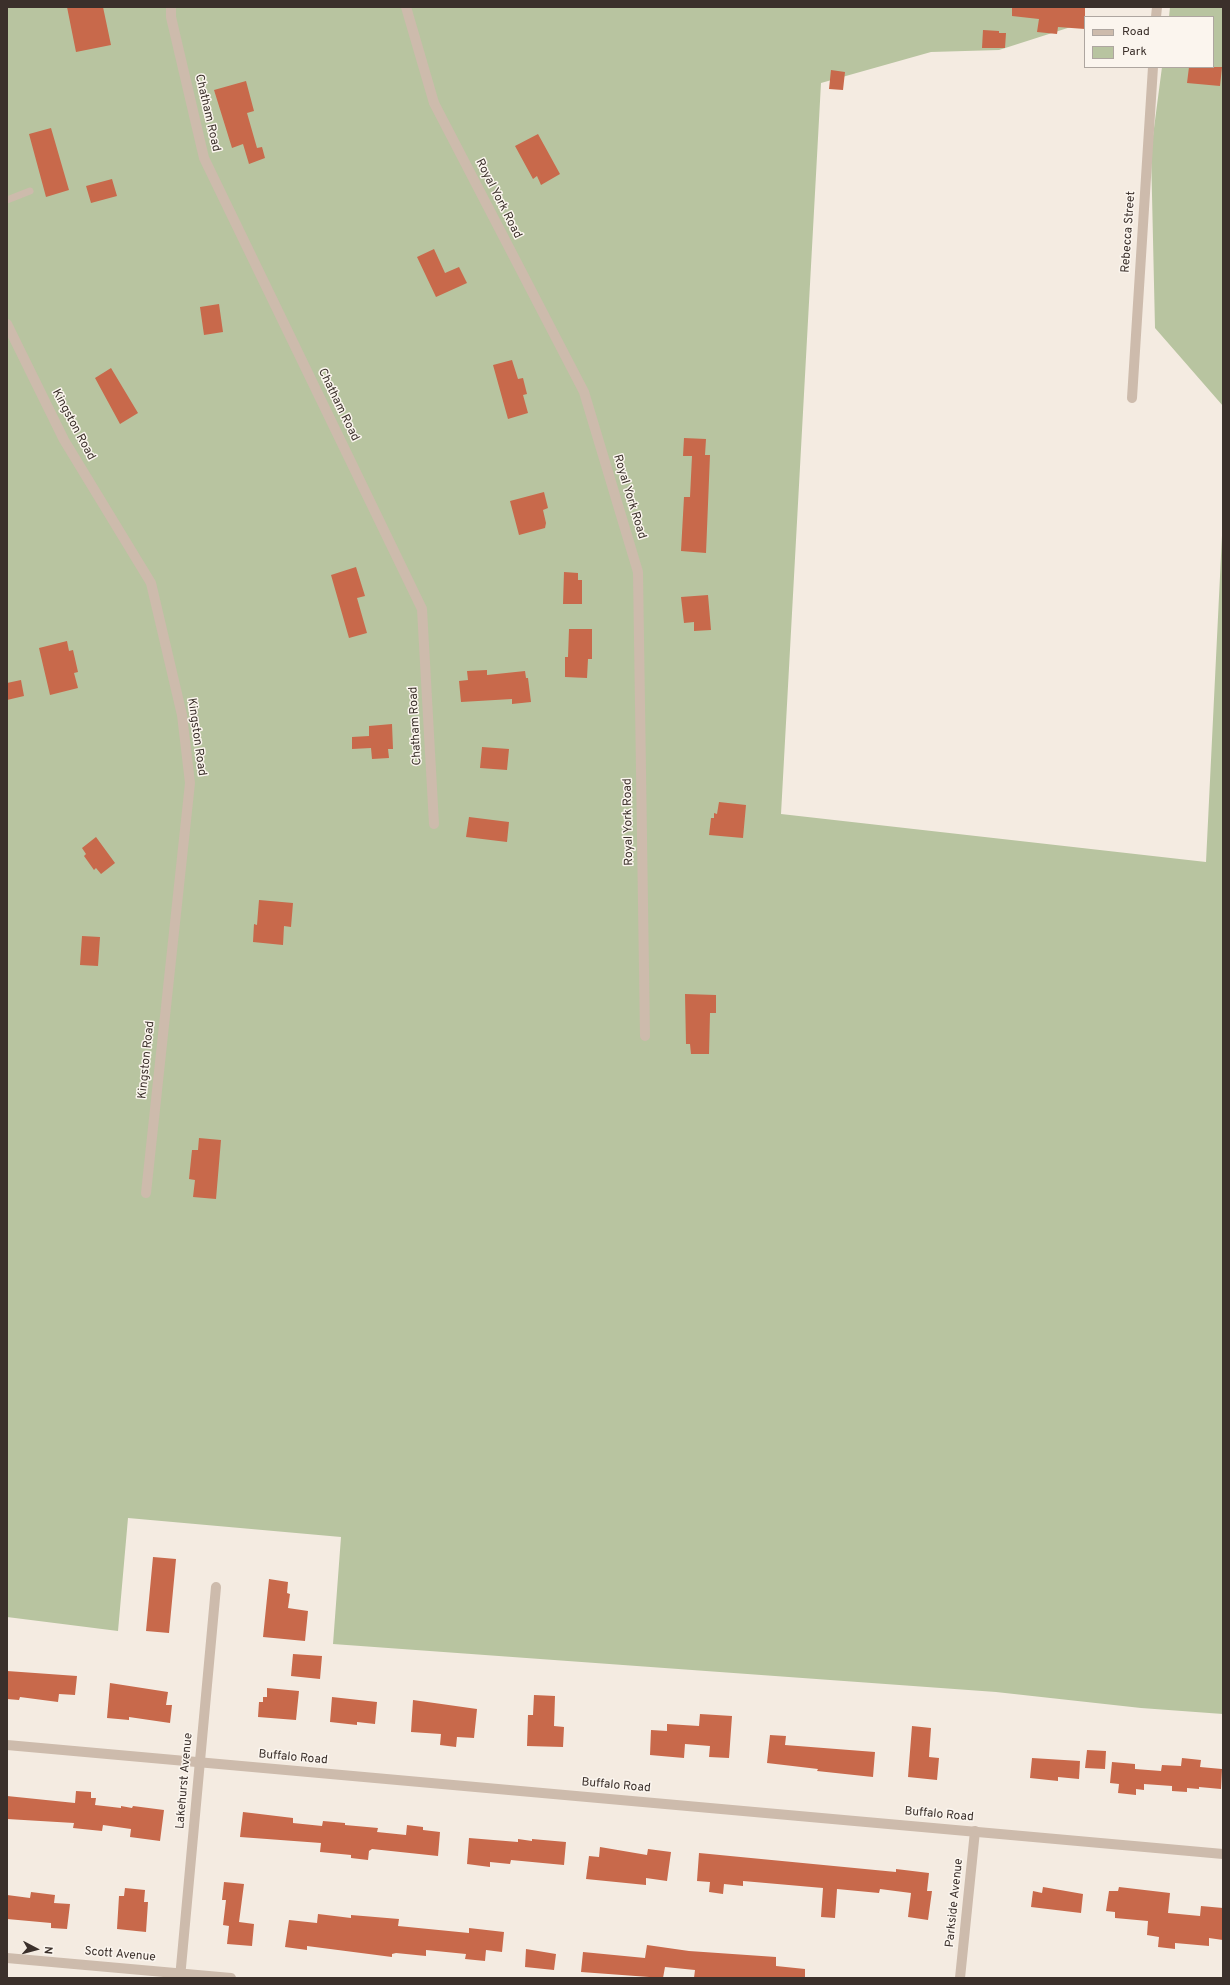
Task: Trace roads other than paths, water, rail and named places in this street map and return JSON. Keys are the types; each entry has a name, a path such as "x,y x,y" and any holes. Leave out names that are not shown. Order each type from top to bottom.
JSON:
{"street":[{"name":"Chatham Road","path":"171,7 171,16 204,158 422,609 434,824"},
{"name":"Royal York Road","path":"406,7 434,103 584,392 638,572 645,1036"},
{"name":"Rebecca Street","path":"1132,398 1153,68"},
{"name":"Kingston Road","path":"7,324 64,440 151,583 182,715 190,783 146,1193"},
{"name":"Lakehurst Avenue","path":"180,1976 216,1586"},
{"name":"Buffalo Road","path":"7,1745 1223,1854"},
{"name":"Parkside Avenue","path":"960,1978 974,1831"},
{"name":"Scott Avenue","path":"7,1958 180,1976 231,1978"}],"lane":[{"path":"7,200 30,191"}]}
